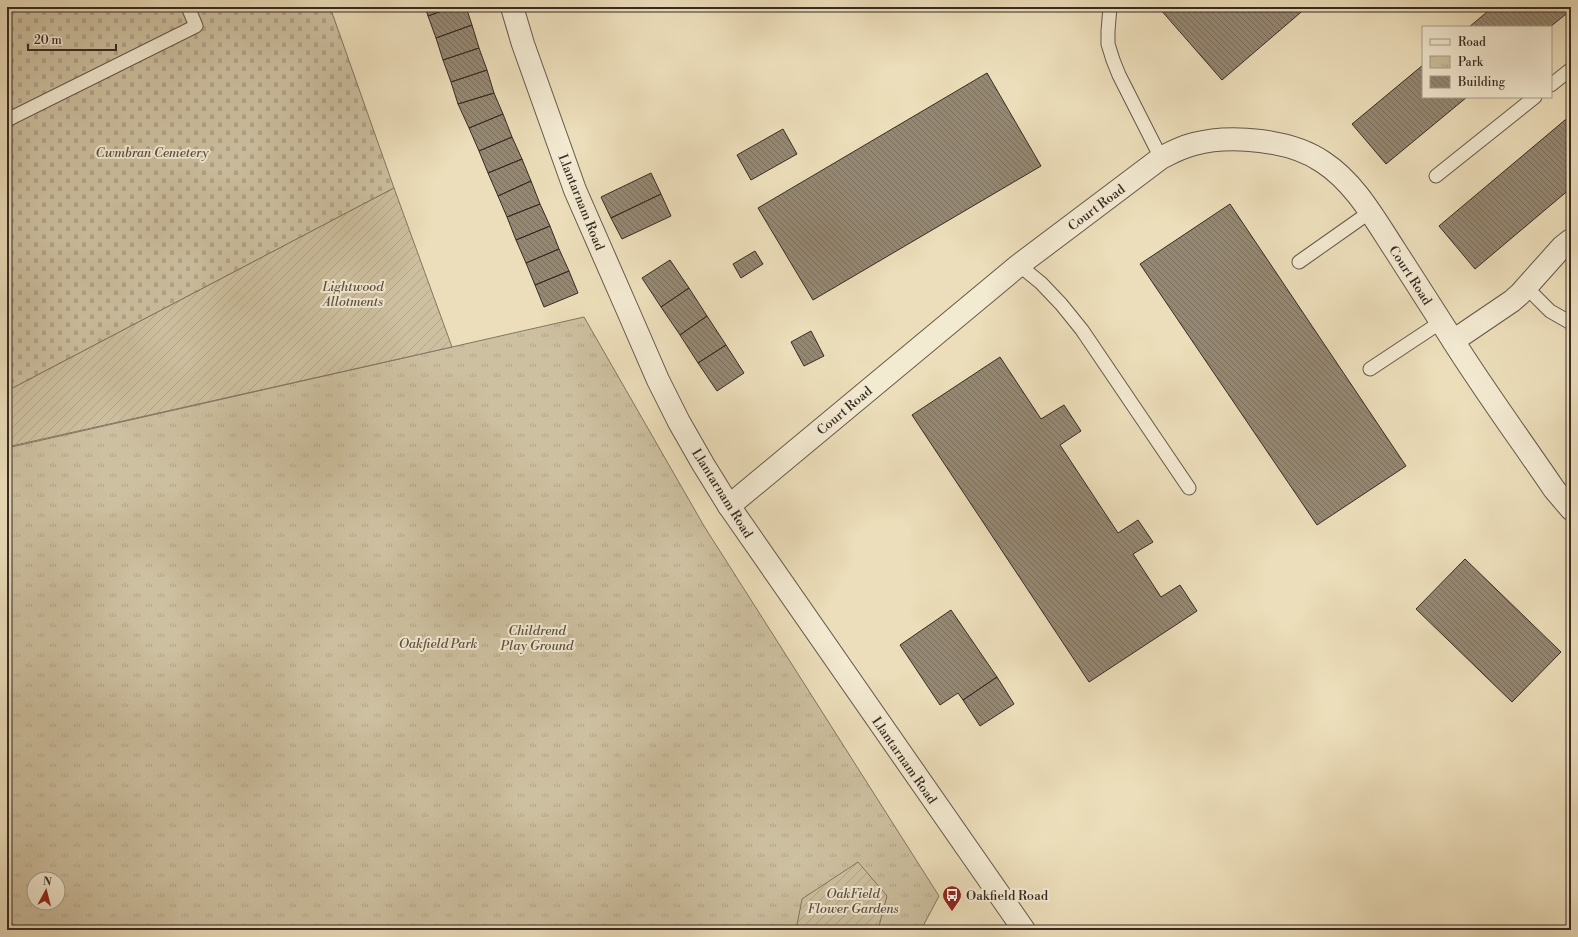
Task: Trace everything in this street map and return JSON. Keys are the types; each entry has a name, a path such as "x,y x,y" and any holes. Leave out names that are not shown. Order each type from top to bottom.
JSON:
{"street":[{"name":"Llantarnam Road","path":"512,7 523,44 575,190 668,401 703,464 729,506 1024,930"},
{"name":"Court Road","path":"729,506 1019,265 1161,158 1178,149 1195,144 1213,141 1252,141 1291,147 1307,152 1338,172 1351,186 1370,212 1441,322 1554,489 1571,509"},
{"path":"1453,340 1512,301 1568,245"}],"lane":[{"path":"7,120 196,26 188,7"},
{"path":"1110,7 1108,44 1113,60 1119,75 1161,158"},
{"path":"1552,83 1571,69"},
{"path":"1436,176 1534,98"},
{"path":"1299,262 1370,212"},
{"path":"1019,265 1046,288 1082,330 1189,488"},
{"path":"1526,287 1550,311 1571,323"},
{"path":"1370,369 1441,322"}],"green space":[{"name":"Cwmbran Cemetery","path":"7,7 330,7 394,188 7,391"},
{"name":"Lightwood Allotments","path":"394,188 452,347 7,447 7,391"},
{"name":"Oakfield Park","path":"584,317 704,526 939,896 921,930 21,930 7,920 7,448"},
{"name":"OakField Flower Gardens","path":"858,862 887,896 879,926 881,930 796,930 802,899"}],"building":[{"path":"425,7 453,7 428,16"},
{"path":"453,7 466,7 472,25 436,38 428,16"},
{"path":"1162,7 1307,7 1222,80 1160,9"},
{"path":"1493,7 1571,7 1571,10 1551,26 1470,26"},
{"path":"472,25 479,48 443,60 436,38"},
{"path":"479,48 487,70 451,82 443,60"},
{"path":"1422,66 1422,98 1466,98 1386,164 1352,124"},
{"path":"487,70 494,93 458,104 451,82"},
{"path":"987,73 1041,166 813,300 758,208"},
{"path":"494,93 503,114 469,128 458,104"},
{"path":"503,114 512,137 479,151 469,128"},
{"path":"1571,115 1571,188 1475,269 1439,226"},
{"path":"783,129 797,154 751,180 737,155"},
{"path":"512,137 522,159 488,173 479,151"},
{"path":"522,159 531,181 498,196 488,173"},
{"path":"651,173 661,194 611,218 601,197"},
{"path":"531,181 540,204 507,217 498,196"},
{"path":"661,194 671,216 622,239 611,218"},
{"path":"540,204 550,226 516,240 507,217"},
{"path":"1230,204 1406,466 1317,525 1140,264"},
{"path":"550,226 559,249 526,263 516,240"},
{"path":"559,249 569,271 535,285 526,263"},
{"path":"755,251 763,264 741,278 733,264"},
{"path":"670,260 689,288 661,307 642,278"},
{"path":"569,271 578,293 544,307 535,285"},
{"path":"689,288 707,316 680,335 661,307"},
{"path":"707,316 726,345 698,363 680,335"},
{"path":"811,331 824,356 804,366 791,342"},
{"path":"726,345 744,373 717,391 698,363"},
{"path":"1000,357 1041,419 1064,405 1081,431 1060,445 1118,533 1138,520 1153,542 1133,554 1161,597 1180,585 1197,611 1089,682 912,415"},
{"path":"1465,559 1561,652 1512,702 1416,609"},
{"path":"951,610 997,677 963,700 958,693 940,705 900,645"},
{"path":"997,677 1014,704 980,726 963,700"}],"place":[{"name":"Oakfield Road","path":"952,912"}],"park label":[{"name":"Childrend Play Ground","path":"537,638"}]}
